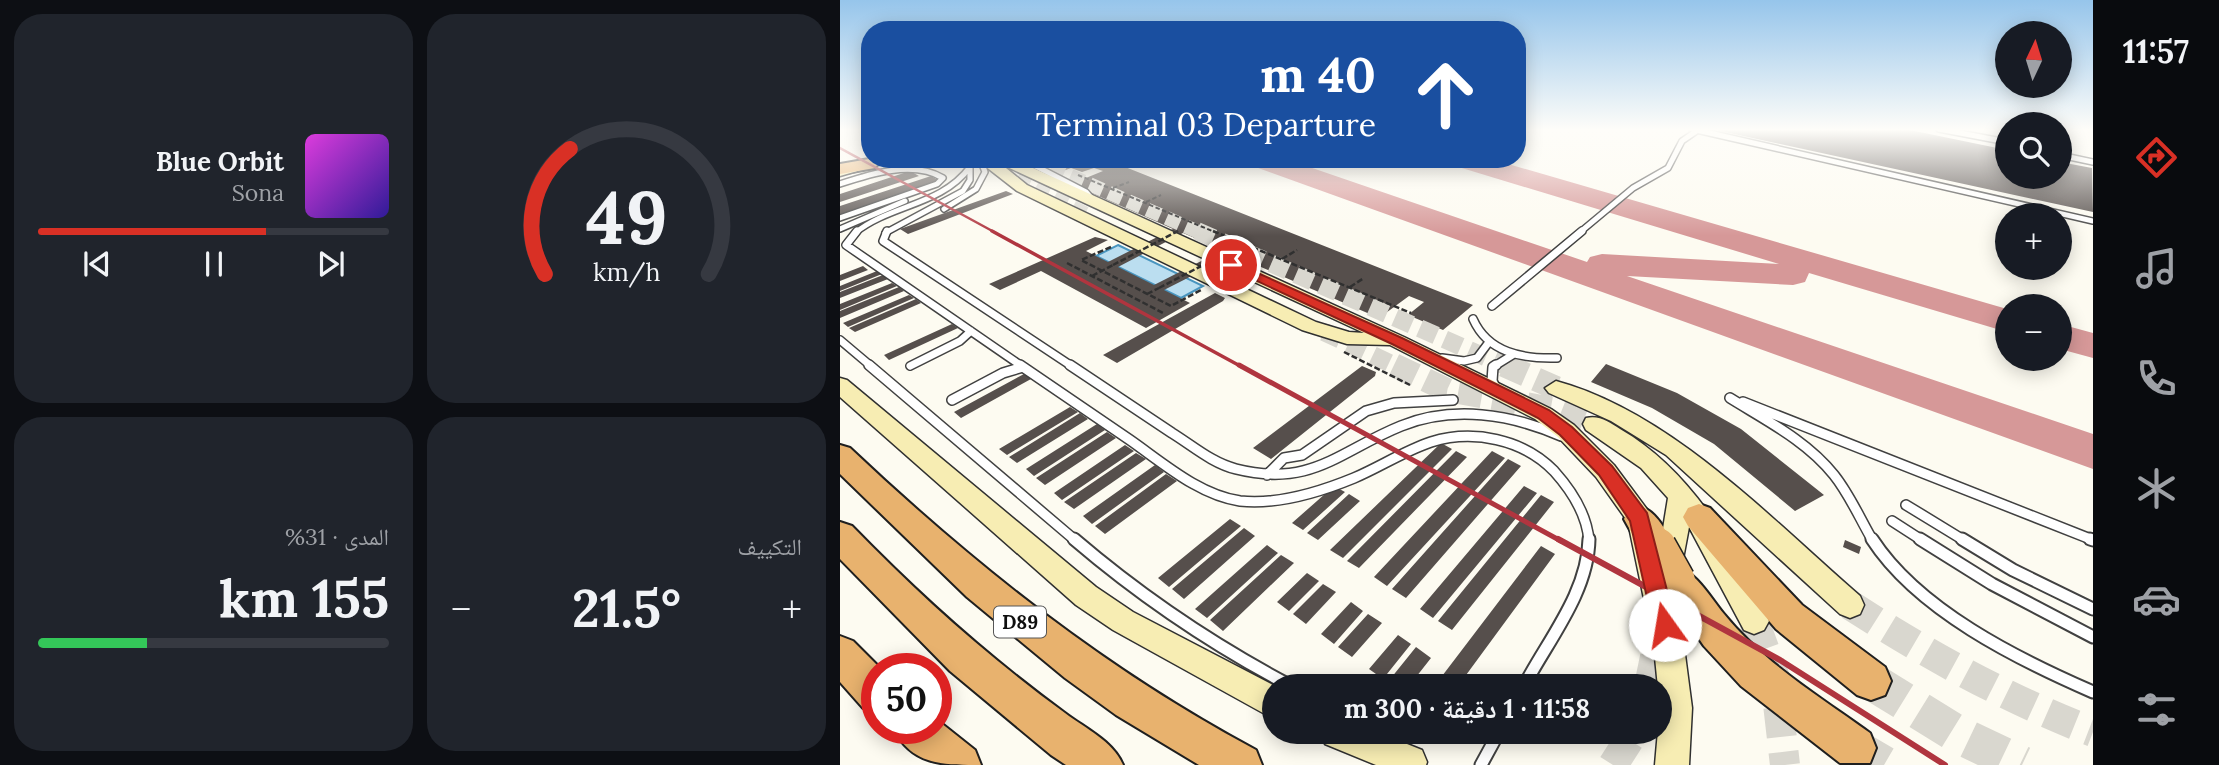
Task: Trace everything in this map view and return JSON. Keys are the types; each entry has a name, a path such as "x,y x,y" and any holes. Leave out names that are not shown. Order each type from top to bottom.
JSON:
{"highway":[{"name":"D89","path":"843,453 966,576 1043,641 1149,714 1241,765"},
{"path":"1690,505 1789,617 1871,681"},
{"path":"1648,533 1671,587 1755,673 1854,748"},
{"path":"840,536 889,588 966,659 1048,727 1102,765"},
{"path":"840,654 861,677"},
{"path":"934,744 960,765"}],"main road":[{"path":"998,168 1021,188 1309,326 1347,338 1397,341"},
{"path":"1021,168 1397,341 1544,414 1587,450 1648,533 1669,647 1676,709 1672,765"},
{"path":"840,385 1038,558 1086,596 1133,626 1262,696"},
{"path":"1556,388 1623,414 1688,460 1850,605"},
{"path":"1623,414 1630,444"},
{"path":"1594,424 1630,444 1664,473 1690,505 1754,621"},
{"path":"1671,587 1690,505"},
{"path":"1366,744 1410,762"}],"lane":[{"path":"1492,306 1633,188 1670,165"},
{"path":"1849,165 2093,221"},
{"path":"974,168 943,192 863,228 843,243 1190,482 1232,499 1278,498 1339,484 1417,448 1450,438 1491,439 1539,458 1565,483 1581,509 1588,529 1590,550 1588,570 1579,590 1531,674"},
{"path":"976,168 963,191 891,227 883,241 1218,463 1268,475 1312,470 1333,463 1405,424 1466,414 1527,422 1587,450"},
{"path":"907,226 971,194 984,176 980,168"},
{"path":"1039,168 1086,192 1093,202"},
{"path":"840,184 906,171 934,173 943,178 937,184 840,218"},
{"path":"840,229 874,212 960,181"},
{"path":"1473,319 1478,331 1489,342 1514,354 1557,358"},
{"path":"910,366 960,341 971,331"},
{"path":"840,340 1134,590 1223,650 1268,674"},
{"path":"1422,354 1468,361 1484,354 1489,342"},
{"path":"1501,393 1495,387 1491,374 1498,362 1514,354"},
{"path":"952,400 1003,373 1023,367"},
{"path":"2093,540 1730,398 1796,439 1824,462 1843,487 1875,545 1916,587 1997,643 2093,692"},
{"path":"1268,475 1284,458 1302,455 1354,418 1380,406 1453,400"},
{"path":"1906,505 2013,570 2093,609"},
{"path":"1892,521 1992,584 2093,637"},
{"path":"1481,765 1492,744"}],"path":[{"path":"1074,176 1082,176 1113,188 1411,313"},
{"path":"1113,188 1129,182"},
{"path":"1146,202 1161,195"},
{"path":"1091,276 1178,231"},
{"path":"1120,243 1081,260 1171,306 1208,286"},
{"path":"1282,259 1297,250"},
{"path":"1147,294 1228,252"},
{"path":"1067,263 1165,314"},
{"path":"1350,287 1364,278"}],"water":[{"path":"1118,245 1203,286 1181,298 1096,256"}],"building":[{"path":"1875,165 1995,165 1995,189 2072,189 2072,165 2092,168 2093,212 2072,207 2072,203 2052,203"},
{"path":"1071,168 1063,171 1052,169"},
{"path":"1071,168 1094,168 1082,172"},
{"path":"1094,168 1128,168 1473,305 1443,330 1408,315 1424,302 1409,296 1379,318 1233,255 1164,290 1190,303 1146,328 1041,271 1000,290 989,284 1095,237 1108,240 1086,251 1108,262 1173,229 1071,184 1103,171","holes":["1183,233 1223,250 1154,285 1118,267"]},
{"path":"910,171 919,176 840,202 840,194"},
{"path":"931,176 940,181 840,215 840,206"},
{"path":"1006,191 1013,194 908,234 900,229"},
{"path":"863,266 868,270 840,281 840,275"},
{"path":"877,271 882,274 840,291 840,286"},
{"path":"883,275 888,279 840,298 840,292"},
{"path":"892,283 897,286 840,310 840,304"},
{"path":"899,287 904,291 840,318 840,311"},
{"path":"1215,293 1225,298 1223,301 1117,363 1103,355"},
{"path":"909,295 914,298 848,327 843,323"},
{"path":"916,299 921,303 855,332 849,328"},
{"path":"952,324 958,328 889,360 884,355"},
{"path":"1606,364 1677,393 1741,429 1824,495 1795,511 1714,444 1652,408 1591,382"},
{"path":"1362,366 1376,372 1375,376 1271,459 1253,448"},
{"path":"1024,374 1031,379 961,418 954,412"},
{"path":"1070,407 1078,412 1007,455 999,449"},
{"path":"1080,413 1088,419 1017,463 1009,457"},
{"path":"1097,424 1105,430 1034,476 1026,469"},
{"path":"1107,432 1116,438 1045,485 1036,478"},
{"path":"1441,443 1452,449 1343,558 1330,550"},
{"path":"1125,445 1134,451 1062,500 1054,493"},
{"path":"1456,451 1467,457 1359,568 1347,561"},
{"path":"1492,451 1505,458 1387,586 1374,577"},
{"path":"1136,453 1146,459 1074,509 1064,502"},
{"path":"1508,459 1521,466 1406,598 1392,589"},
{"path":"1155,465 1164,472 1092,524 1083,516"},
{"path":"1166,474 1177,481 1105,534 1095,526"},
{"path":"1334,486 1345,492 1303,530 1292,523"},
{"path":"1524,486 1537,493 1433,618 1420,609"},
{"path":"1349,494 1360,501 1318,540 1307,533"},
{"path":"1541,495 1554,502 1452,630 1438,621"},
{"path":"1230,519 1241,526 1169,587 1158,578"},
{"path":"1244,528 1255,536 1184,599 1172,589"},
{"path":"1845,540 1861,547 1859,554 1843,547"},
{"path":"1267,545 1278,553 1207,618 1195,609"},
{"path":"1541,546 1555,554 1467,674 1444,674"},
{"path":"1281,555 1294,563 1223,631 1210,620"},
{"path":"1307,573 1319,581 1289,611 1277,602"},
{"path":"1323,584 1336,592 1306,624 1293,614"},
{"path":"1351,602 1363,611 1334,644 1321,634"},
{"path":"1368,614 1382,623 1352,657 1338,647"},
{"path":"1398,635 1411,644 1387,674 1376,674 1369,669"},
{"path":"1416,647 1431,658 1418,674 1394,674"}],"taxiway":[{"path":"1285,168 2093,452"},
{"path":"1491,168 1995,317"},
{"path":"1602,264 1793,275"},
{"path":"2072,340 2093,346"}],"tunnel":[{"path":"1053,168 1201,233"},
{"path":"998,169 1088,215"},
{"path":"1197,231 1508,367"},
{"path":"1324,332 1398,367"},
{"path":"1394,365 1447,390 1558,410 1594,424"},
{"path":"1504,365 1556,388"},
{"path":"1850,605 1968,675 2093,732"},
{"path":"1754,621 1775,678 1785,765"},
{"path":"1651,674 1660,633"},
{"path":"1871,681 1957,734 2022,765"},
{"path":"1613,765 1626,744"},
{"path":"1855,748 1884,765"}],"railway":[{"path":"877,168 996,233"},
{"path":"992,231 1242,367"},
{"path":"1239,365 1561,541"},
{"path":"1558,539 1780,660 1945,765"}],"route":[{"path":"1231,265 1397,341 1544,414 1566,431 1605,471 1640,519 1665,625"}]}
